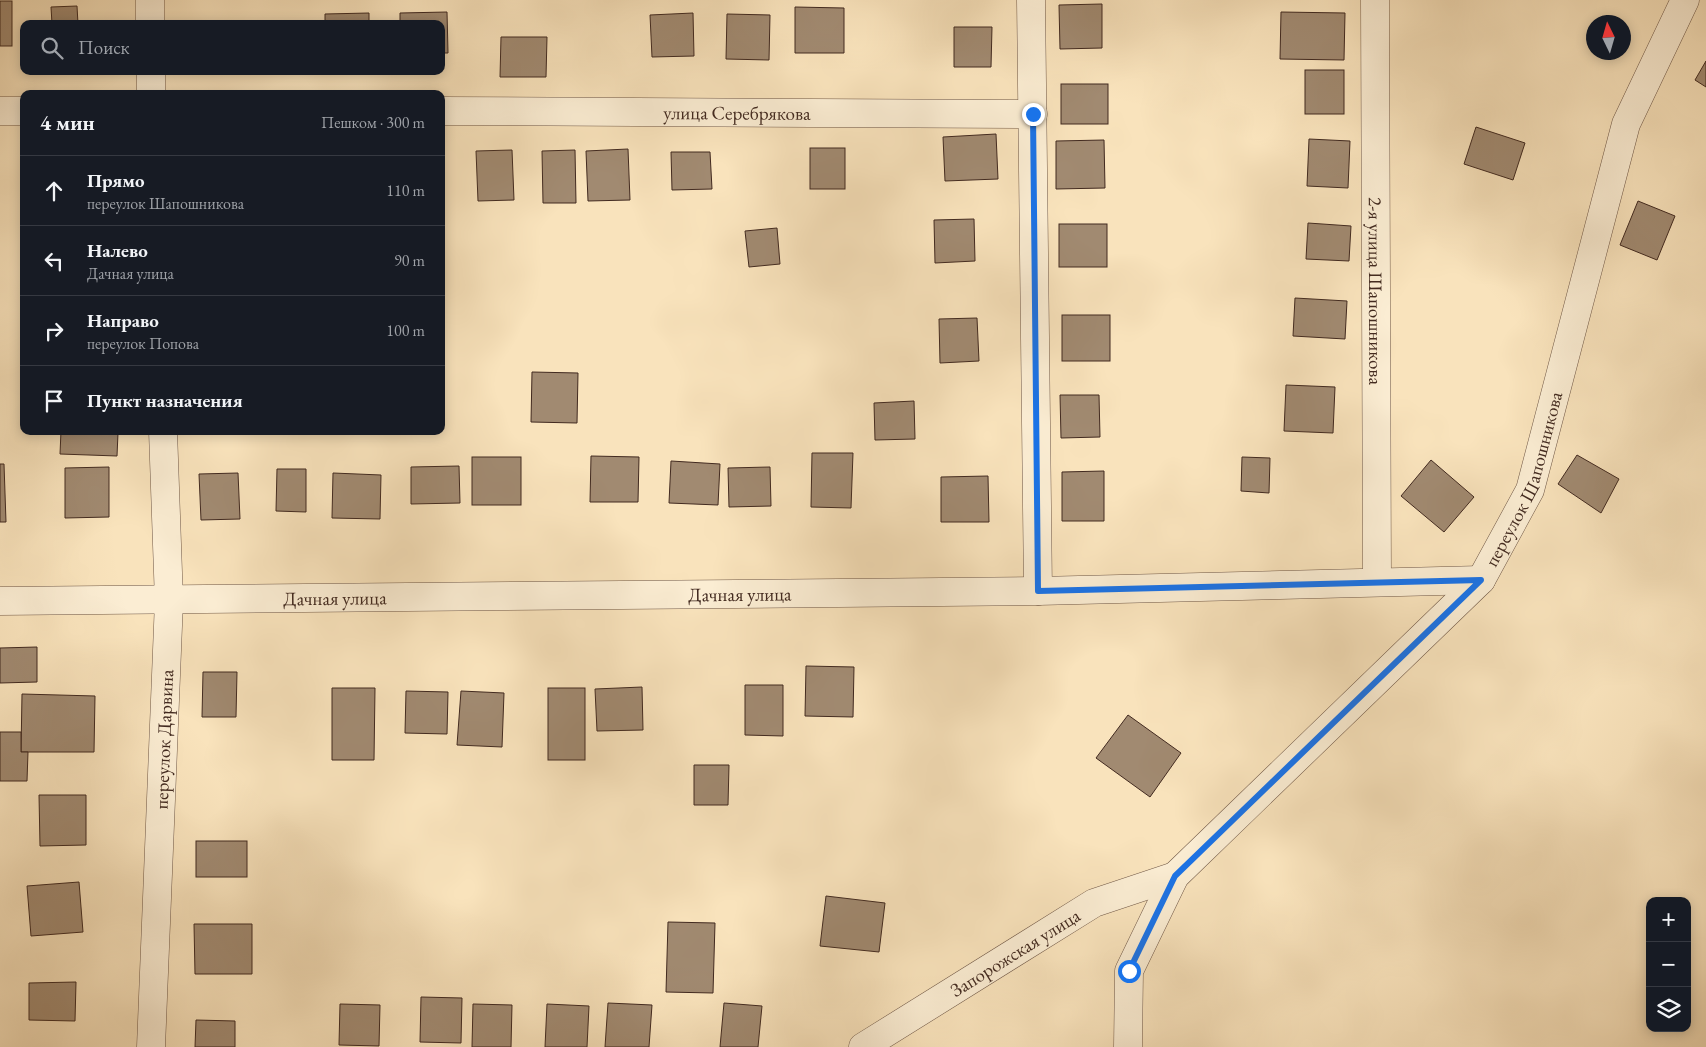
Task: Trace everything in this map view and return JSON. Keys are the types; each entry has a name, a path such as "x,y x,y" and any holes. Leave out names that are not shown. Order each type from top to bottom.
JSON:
{"street":[{"path":"150,0 150,20"},
{"path":"1031,0 1038,591"},
{"name":"2-я улица Шапошникова","path":"1376,0 1377,582"},
{"name":"переулок Шапошникова","path":"1128,1047 1129,971 1175,876 1481,580 1530,490 1626,124 1685,0"},
{"path":"151,75 152,90"},
{"path":"0,111 20,110"},
{"name":"улица Серебрякова","path":"445,111 1033,114"},
{"name":"переулок Дарвина","path":"150,1047 170,601 163,435"},
{"name":"Дачная улица","path":"0,601 170,601 1038,591 1481,580"},
{"name":"Запорожская улица","path":"864,1047 1094,903 1175,876"}],"building":[{"path":"0,1 12,1 12,46 0,46"},
{"path":"1102,4 1102,48 1060,49 1059,5"},
{"path":"77,6 78,20 52,20 51,7"},
{"path":"795,7 844,8 844,53 795,53"},
{"path":"447,12 448,53 445,53 445,20 400,20 400,13"},
{"path":"1281,12 1345,13 1344,60 1280,59"},
{"path":"369,13 369,20 325,20 325,14"},
{"path":"693,13 694,56 652,57 650,15"},
{"path":"727,14 770,15 769,60 726,59"},
{"path":"954,27 992,27 991,67 954,67"},
{"path":"501,37 547,37 546,77 500,77"},
{"path":"1706,61 1706,87 1695,80"},
{"path":"1305,70 1344,70 1344,114 1305,114"},
{"path":"1061,84 1108,84 1108,124 1061,124"},
{"path":"1476,127 1525,143 1513,180 1464,164"},
{"path":"996,134 998,179 945,181 943,137"},
{"path":"1309,139 1350,141 1348,188 1307,186"},
{"path":"1104,140 1105,188 1056,189 1056,141"},
{"path":"810,148 845,148 845,189 810,189"},
{"path":"628,149 630,200 588,201 586,151"},
{"path":"512,150 514,200 478,201 476,151"},
{"path":"575,150 576,203 543,203 542,151"},
{"path":"671,152 710,152 712,189 672,190"},
{"path":"1638,201 1675,216 1657,260 1620,245"},
{"path":"974,219 975,261 935,263 934,220"},
{"path":"1308,223 1351,226 1349,261 1306,259"},
{"path":"1059,224 1107,224 1107,267 1059,267"},
{"path":"777,228 780,264 749,267 745,231"},
{"path":"1295,298 1347,301 1345,339 1293,336"},
{"path":"1062,315 1110,315 1110,361 1062,361"},
{"path":"977,318 979,361 940,363 939,319"},
{"path":"532,372 578,373 577,423 531,422"},
{"path":"1286,385 1335,387 1333,433 1284,431"},
{"path":"1060,395 1099,395 1100,437 1061,438"},
{"path":"914,401 915,439 875,440 874,403"},
{"path":"61,435 118,435 117,456 60,454"},
{"path":"812,453 853,453 851,508 811,507"},
{"path":"1577,455 1619,479 1601,513 1558,484"},
{"path":"591,456 639,457 638,502 590,502"},
{"path":"472,457 521,457 521,505 472,505"},
{"path":"1242,457 1270,458 1269,493 1241,491"},
{"path":"1431,460 1474,497 1444,532 1401,496"},
{"path":"671,461 720,464 718,505 669,503"},
{"path":"0,464 4,464 6,522 0,522"},
{"path":"459,466 460,503 411,504 411,467"},
{"path":"109,467 109,517 65,518 65,468"},
{"path":"770,467 771,506 729,507 728,468"},
{"path":"277,469 306,469 306,512 276,511"},
{"path":"1104,471 1104,521 1062,521 1062,472"},
{"path":"238,473 240,519 201,520 199,474"},
{"path":"333,473 381,475 380,519 332,518"},
{"path":"988,476 989,522 941,522 941,477"},
{"path":"37,647 37,682 0,683 0,648"},
{"path":"806,666 854,667 853,717 805,716"},
{"path":"203,672 237,672 236,717 202,717"},
{"path":"745,685 783,685 783,736 745,735"},
{"path":"642,687 643,730 597,731 595,689"},
{"path":"332,688 375,688 374,760 332,760"},
{"path":"548,688 585,688 585,760 548,760"},
{"path":"406,691 448,692 447,734 405,733"},
{"path":"461,691 504,693 502,747 457,745"},
{"path":"22,694 95,696 94,752 21,752"},
{"path":"1128,715 1181,753 1150,797 1096,758"},
{"path":"0,732 21,732 21,752 28,752 27,781 0,781"},
{"path":"694,765 729,765 728,805 694,805"},
{"path":"39,795 86,795 86,845 40,846"},
{"path":"196,841 247,841 247,877 196,877"},
{"path":"79,882 83,932 31,936 27,886"},
{"path":"826,896 885,903 879,952 820,946"},
{"path":"668,922 715,923 713,993 666,992"},
{"path":"194,924 252,924 252,974 195,974"},
{"path":"76,982 75,1021 29,1020 29,983"},
{"path":"421,997 462,998 461,1043 420,1042"},
{"path":"608,1003 652,1005 649,1047 605,1047"},
{"path":"724,1003 762,1006 758,1047 720,1047"},
{"path":"340,1004 380,1005 379,1046 339,1045"},
{"path":"473,1004 512,1005 511,1047 472,1047"},
{"path":"547,1004 589,1006 587,1047 545,1047"},
{"path":"196,1020 235,1021 235,1047 195,1047"}],"route":[{"path":"1033,114 1038,591 1481,580 1175,876 1129,971"}]}
